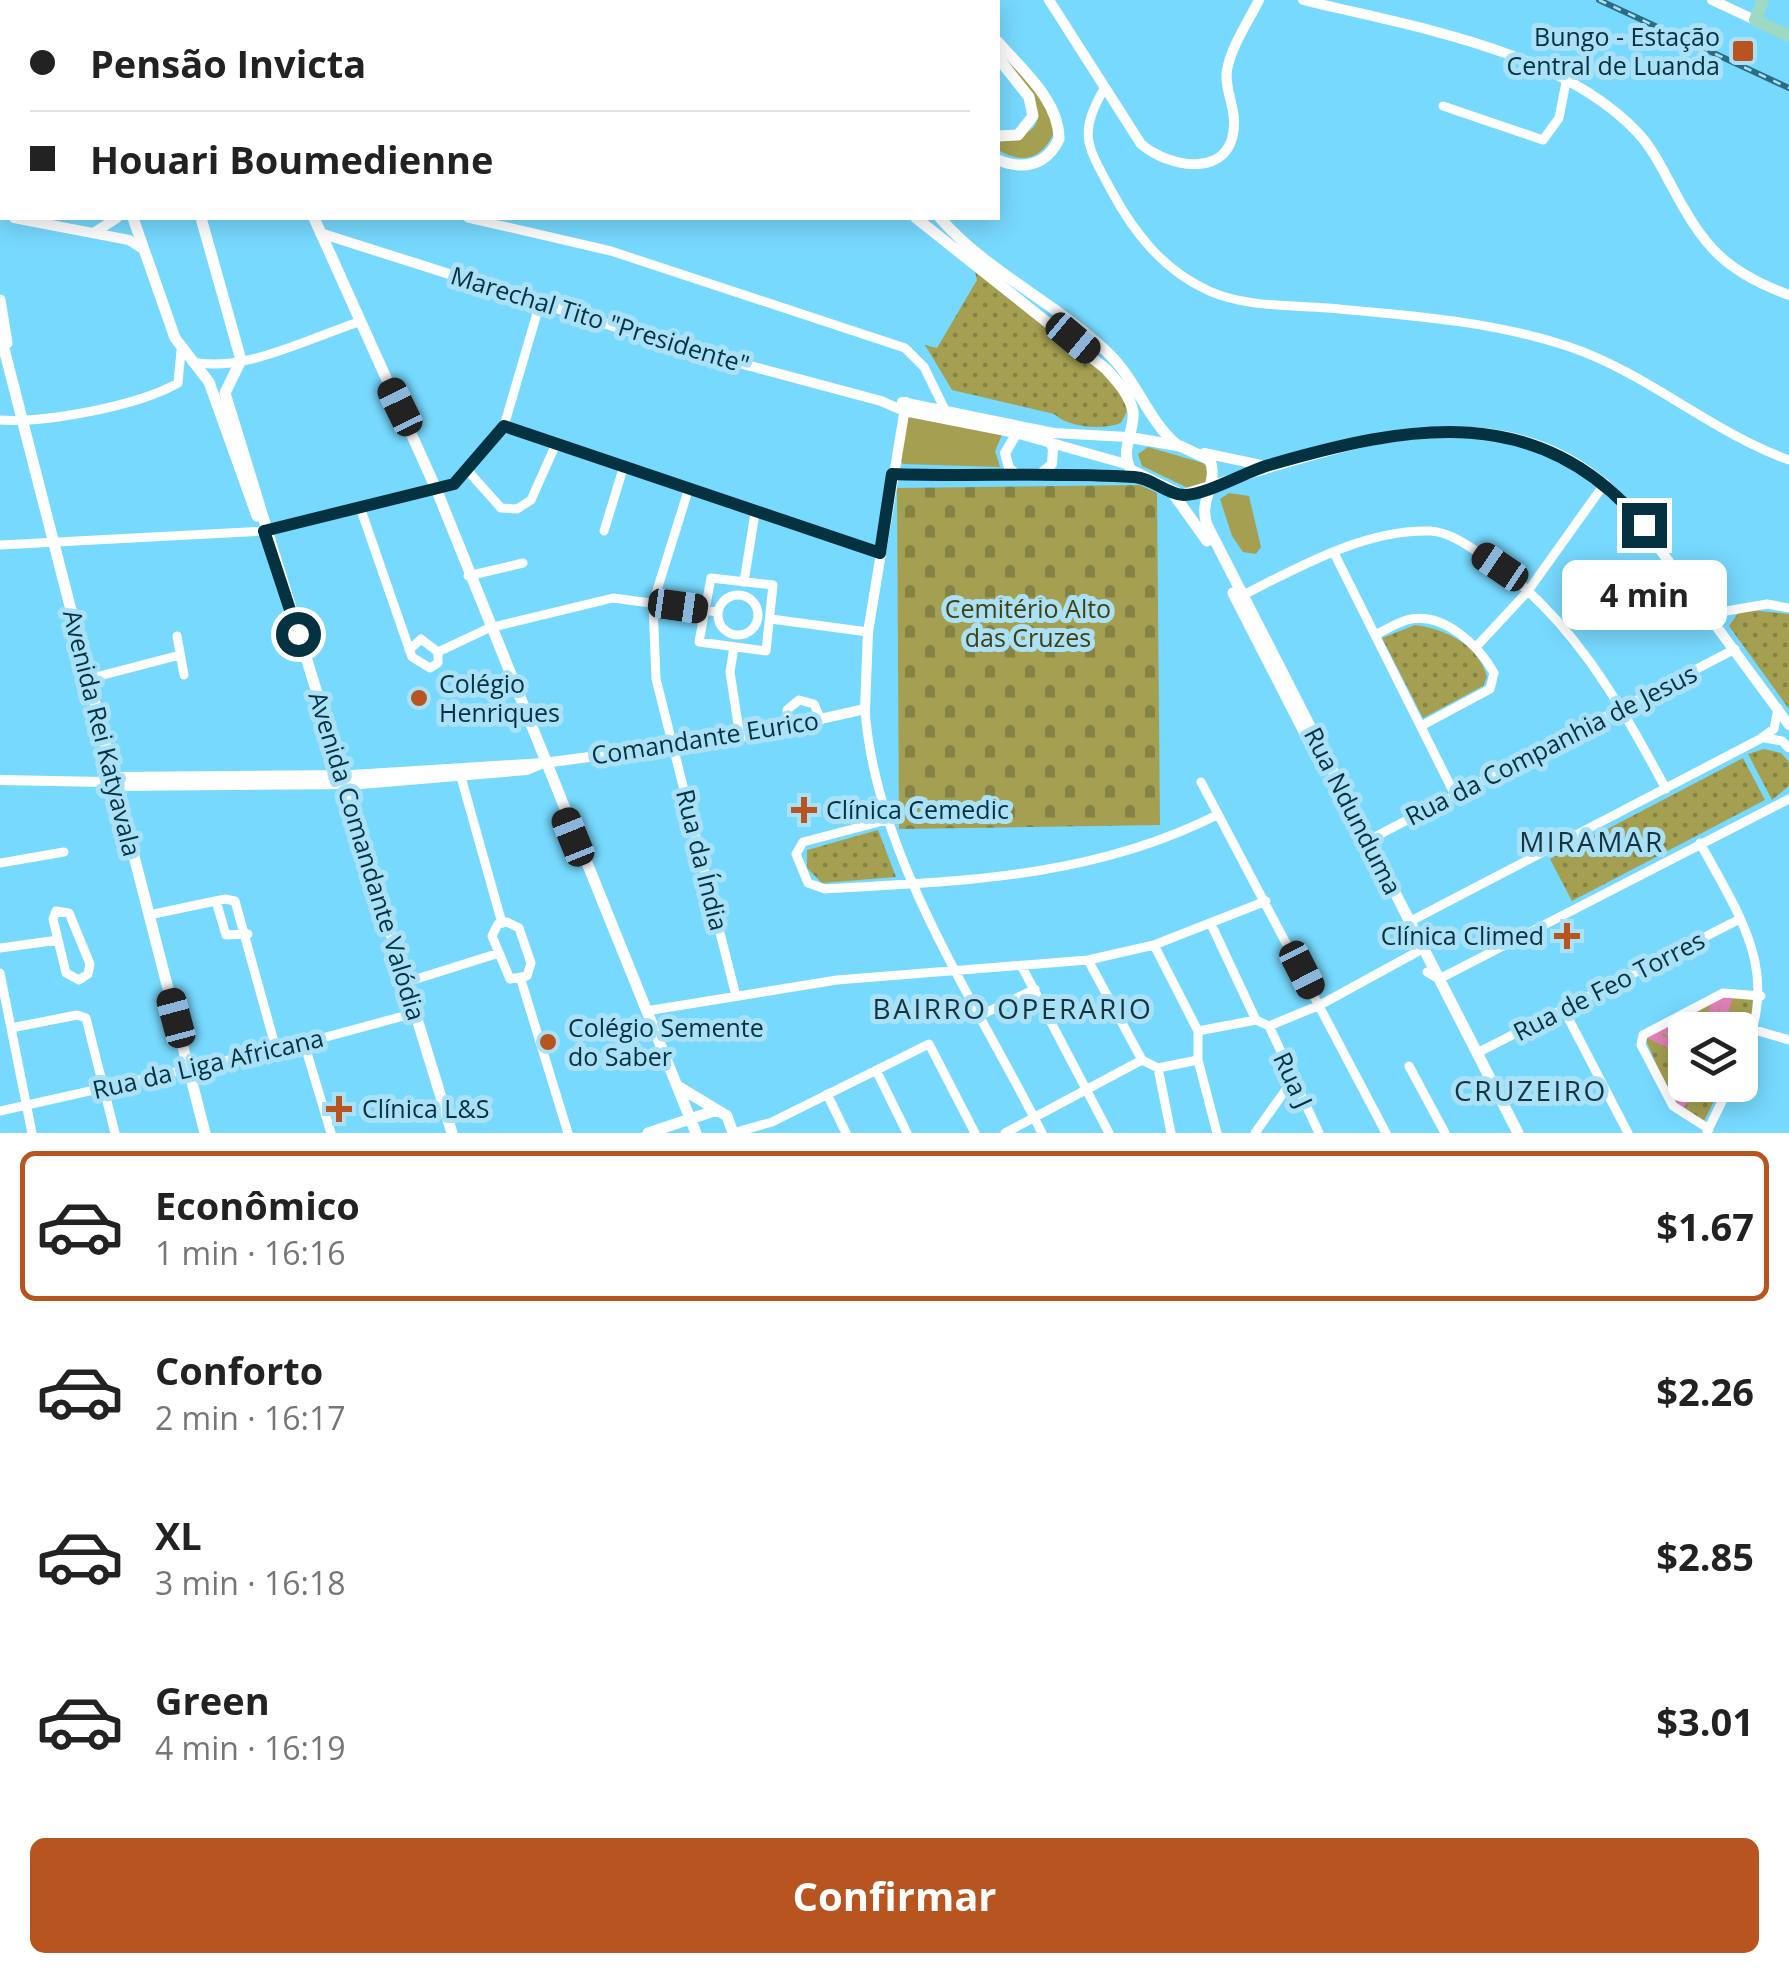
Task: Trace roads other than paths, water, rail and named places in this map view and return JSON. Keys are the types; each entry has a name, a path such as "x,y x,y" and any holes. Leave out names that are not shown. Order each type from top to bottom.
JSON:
{"main road":[{"path":"1763,0 1754,20 1789,36"},
{"path":"1000,44 1049,103 1056,116 1059,139 1035,164 1023,167 1000,161"},
{"path":"1000,61 1029,97 1033,109 1031,122 1023,132 1000,136"},
{"name":"Avenida Comandante Valódia","path":"134,220 185,356 209,382 264,527 452,1132"},
{"path":"202,220 242,360"},
{"path":"315,220 437,490 468,576 696,1133"},
{"path":"919,220 1106,369 1128,398 1133,412 1126,438 1126,464 1142,478 1172,492 1198,493 1209,486"},
{"path":"942,220 977,252 1108,352 1128,373 1160,427 1180,446"},
{"path":"0,300 8,339 2,349"},
{"name":"Avenida Rei Katyavala","path":"0,333 111,782 205,1133"},
{"name":"Avenida Comandante Valódia","path":"242,360 225,393 266,517 264,527"},
{"path":"1126,438 1203,453"},
{"name":"Rua Ndunduma","path":"1203,453 1213,468 1203,514 1409,922 1510,1133"},
{"name":"Rua Ndunduma","path":"1172,492 1196,523 1409,937 1477,1053 1518,1133"},
{"path":"674,1082 691,1098 727,1116 733,1133"},
{"path":"658,1132 717,1110"}],"street":[{"path":"1049,0 1141,144 1164,160 1186,166 1211,161 1230,141 1235,120 1226,75 1259,0"},
{"path":"1304,0 1423,29 1567,77 1600,98 1640,135 1715,255 1758,283 1789,295"},
{"path":"1712,0 1754,20"},
{"path":"1443,106 1543,140 1560,118 1567,77"},
{"path":"1105,87 1085,125 1088,144 1128,222 1158,256 1187,280 1236,301 1421,318 1507,331 1569,347 1789,460"},
{"path":"25,220 129,240 145,250"},
{"path":"94,232 114,220"},
{"path":"477,220 611,251 905,348 924,367 947,415"},
{"name":"Marechal Tito \"Presidente\"","path":"320,233 676,346 881,401 1021,430 1126,464"},
{"path":"0,545 264,527 360,510 454,484 504,426 540,303"},
{"path":"0,420 22,422 163,390 182,375 185,356 212,366 359,322"},
{"path":"924,410 932,388"},
{"path":"905,406 868,632 866,710 873,769 887,820 914,884 955,971 1042,1133"},
{"path":"504,426 880,553"},
{"path":"1018,476 1008,468 1004,453 1021,430"},
{"name":"Marechal Tito \"Presidente\"","path":"1021,430 1126,438"},
{"path":"1036,476 1052,464 1050,442 1042,430"},
{"path":"1209,486 1267,466 1397,434 1466,430 1543,446 1604,484 1644,525 1789,724"},
{"path":"468,471 501,508 517,509 531,500 556,444"},
{"path":"1203,453 1267,466"},
{"path":"604,531 622,468"},
{"path":"892,474 1142,478"},
{"path":"1477,646 1528,591 1604,484"},
{"name":"Rua da Índia","path":"688,490 654,603 656,680 736,996"},
{"path":"360,510 412,658 430,668 438,663 438,652"},
{"path":"742,595 755,513"},
{"path":"1243,595 1334,552 1386,536 1431,531 1461,542 1528,591 1580,644 1666,789"},
{"path":"1334,552 1455,795"},
{"path":"468,576 523,564"},
{"path":"711,578 745,579 774,585 766,651 734,650 699,642 711,578"},
{"path":"742,595 756,606 758,617 753,628 736,635 721,625 718,612 729,596 742,595"},
{"path":"438,652 489,628 613,598 718,612"},
{"path":"1709,614 1767,604 1789,608"},
{"path":"758,617 868,632"},
{"path":"1375,636 1406,619 1428,619 1477,646 1494,672 1490,689 1421,726"},
{"path":"736,635 730,672 740,737"},
{"path":"177,636 184,675"},
{"path":"409,650 421,639 438,652"},
{"name":"Rua da Companhia de Jesus","path":"1367,841 1735,649"},
{"path":"88,679 180,655"},
{"path":"789,728 788,710 799,700 814,704 821,720"},
{"path":"1409,937 1409,922 1760,739 1779,720 1777,706"},
{"name":"Comandante Eurico","path":"0,780 345,780 459,772 740,737 866,710"},
{"path":"1760,739 1772,737 1789,748"},
{"path":"459,772 502,923"},
{"path":"1200,782 1386,1133"},
{"path":"1433,976 1789,799"},
{"path":"887,820 802,842 796,854 808,883 825,889 914,884 1083,866 1170,838 1217,815"},
{"path":"1700,843 1740,919 1754,956 1761,996 1758,1013"},
{"path":"0,862 64,852"},
{"path":"149,915 216,900 235,901 248,934 276,1050"},
{"path":"216,900 226,935 248,934"},
{"path":"646,1011 837,980 1088,960 1154,946 1266,901"},
{"path":"66,911 90,964 85,977 68,978 58,940 54,914 66,911"},
{"name":"Rua de Feo Torres","path":"1477,1053 1740,919"},
{"path":"502,923 520,928 531,963 527,976 521,980 507,976 496,954 493,932 502,923"},
{"path":"1198,1031 1256,1020 1211,924"},
{"path":"0,948 58,940"},
{"path":"1154,946 1198,1031 1198,1060 1206,1106 1218,1133"},
{"path":"1269,1026 1320,1005 1417,952"},
{"path":"407,982 496,954"},
{"path":"1088,960 1142,1060 1158,1068 1198,1060"},
{"path":"1021,965 1108,1133"},
{"path":"0,973 32,1133"},
{"path":"521,980 568,1133"},
{"path":"981,1015 1035,989"},
{"path":"1722,1102 1708,1131 1669,1100 1642,1045 1643,1034 1723,994 1761,996"},
{"path":"1564,1010 1628,1133"},
{"name":"Rua da Liga Africana","path":"0,1111 276,1050 415,1013"},
{"path":"10,1028 82,1015 106,1087 114,1133"},
{"name":"Rua J","path":"1256,1020 1269,1026 1319,1133"},
{"path":"1758,1031 1789,1040"},
{"path":"304,1043 331,1133"},
{"path":"733,1133 772,1122 929,1044 976,1133"},
{"path":"1005,1133 1142,1060"},
{"path":"1409,1066 1444,1133"},
{"path":"1158,1068 1172,1133"},
{"path":"876,1070 907,1133"},
{"path":"1255,1133 1292,1081"},
{"path":"827,1094 846,1133"},
{"path":"772,1122 778,1133"}],"waterway":[{"path":"1713,1012 1718,1000 1728,998 1724,1012"},
{"path":"1668,1031 1663,1028 1651,1035 1668,1043"},
{"path":"1678,1102 1682,1102"}],"railway":[{"path":"1599,0 1789,88"}],"place":[{"name":"Bungo - Estação Central de Luanda","path":"1743,51"},
{"name":"Colégio Henriques","path":"419,698"},
{"name":"Clínica Cemedic","path":"804,810"},
{"name":"Clínica Climed","path":"1567,936"},
{"name":"Colégio Semente do Saber","path":"548,1042"},
{"name":"Clínica L&S","path":"339,1109"}],"district":[{"name":"MIRAMAR","path":"1592,842"},
{"name":"BAIRRO OPERARIO","path":"1013,1009"},
{"name":"CRUZEIRO","path":"1531,1091"}],"park label":[{"name":"Cemitério Alto das Cruzes","path":"1028,624"}]}
